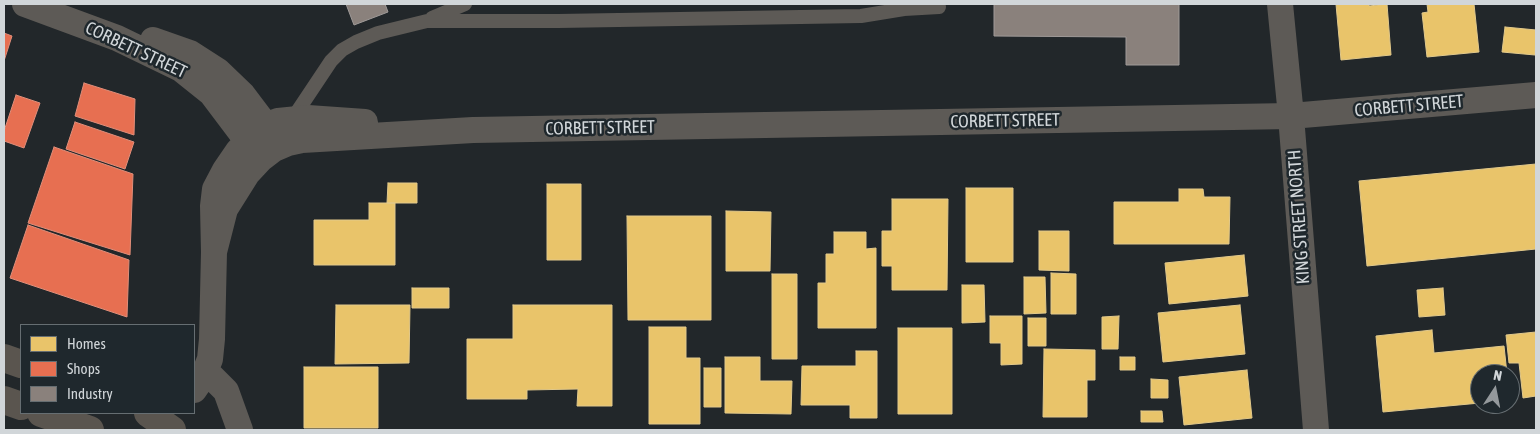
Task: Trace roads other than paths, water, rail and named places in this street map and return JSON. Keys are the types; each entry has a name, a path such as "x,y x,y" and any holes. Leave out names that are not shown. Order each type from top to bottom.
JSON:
{"main road":[{"path":"4,358 20,364"},
{"path":"4,400 20,406"},
{"path":"44,414 90,430"}],"street":[{"name":"CORBETT STREET","path":"25,4 118,38 181,69 211,93 264,143 473,130 1291,116 1536,95"},
{"name":"KING STREET NORTH","path":"1280,4 1291,116 1316,430"},
{"name":"CORBETT STREET","path":"264,143 278,121 293,118 473,130"},
{"path":"240,430 226,391 200,380 210,359 212,345 214,252 212,214 215,189 224,170 264,143"}],"lane":[{"path":"293,118 326,68 342,50 378,33 427,21 465,4"},
{"path":"427,21 558,21 861,16 904,9 938,8 938,4"}]}
